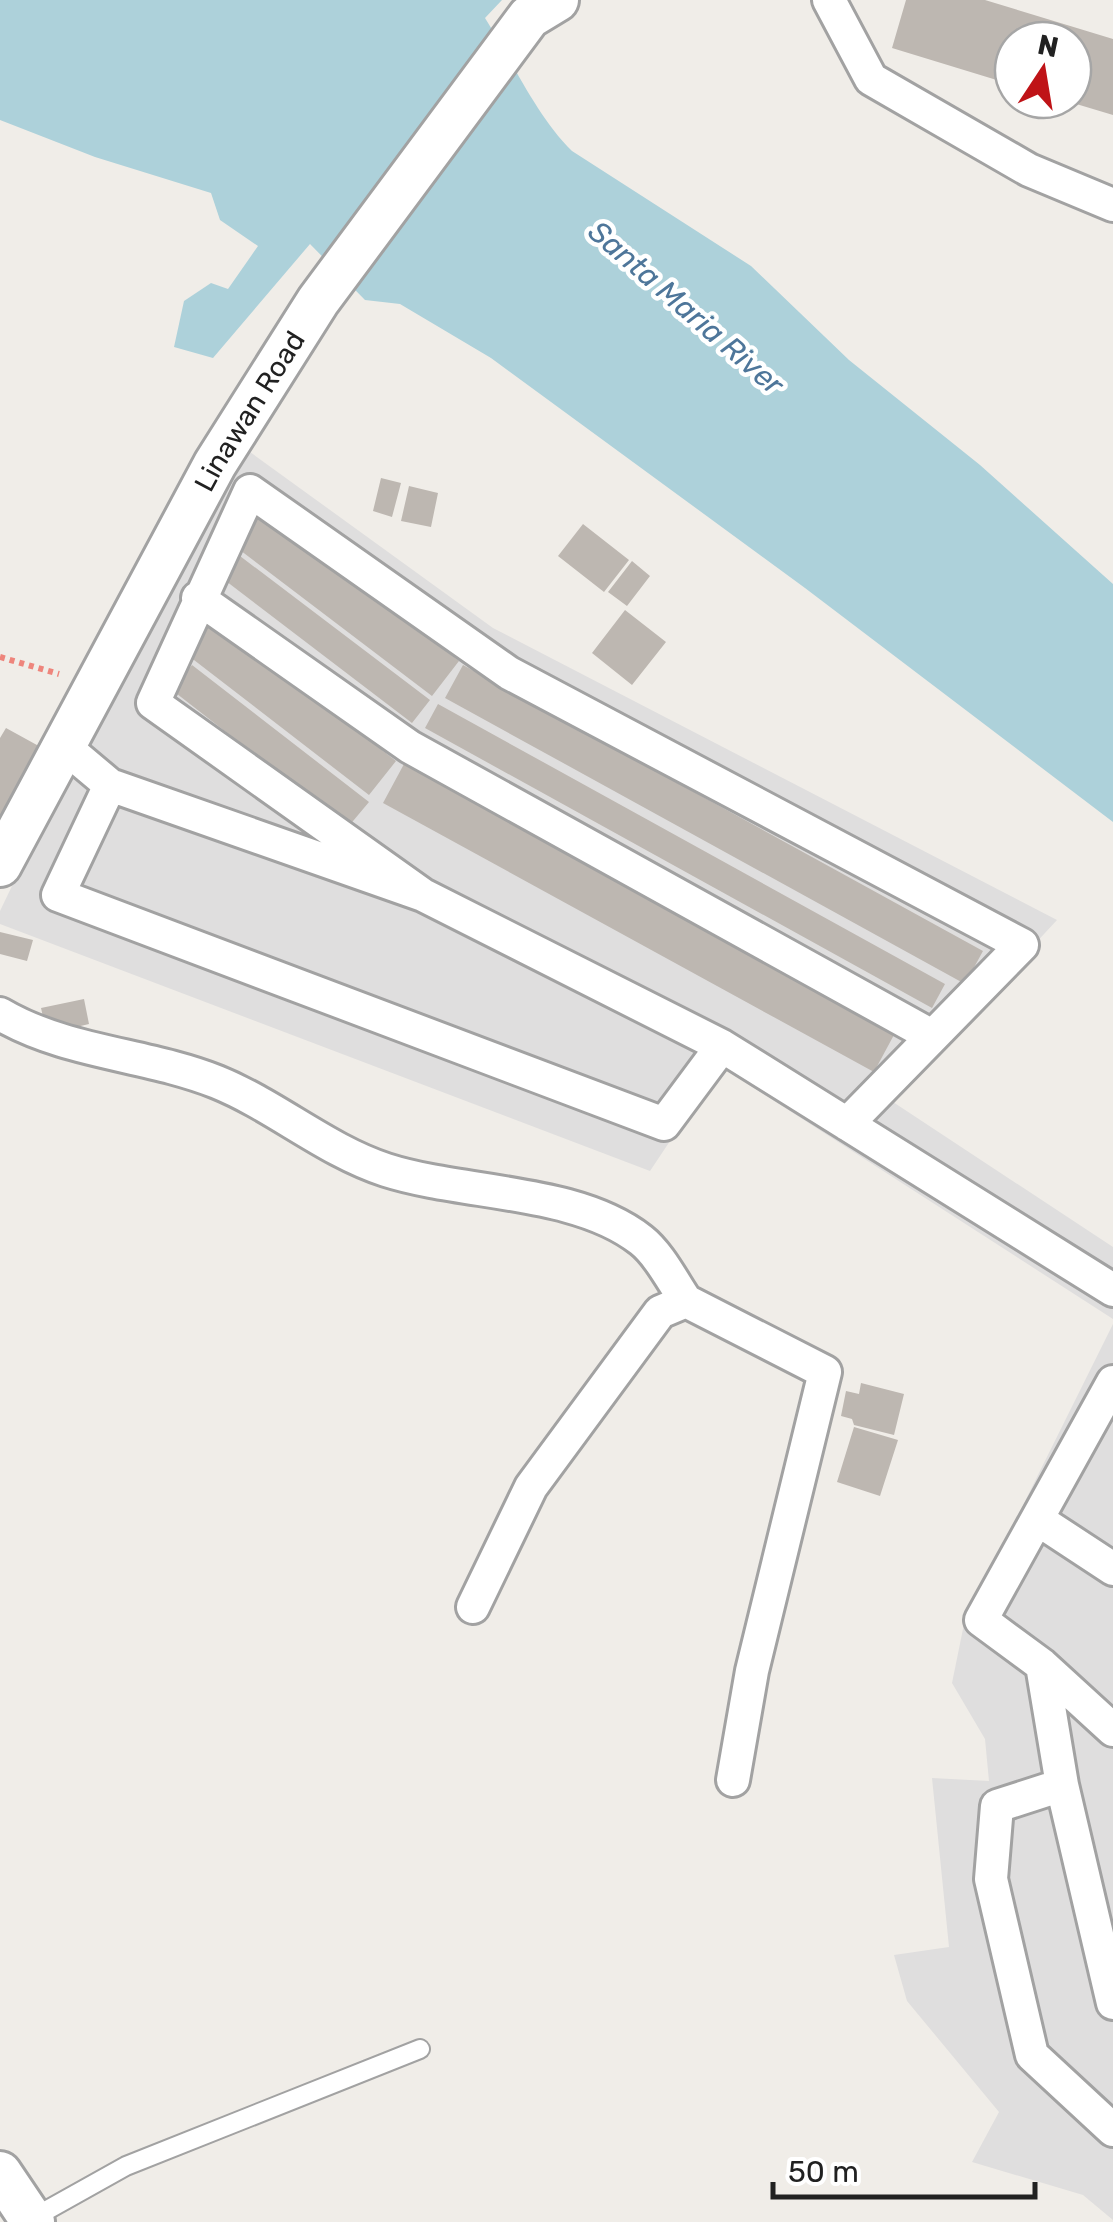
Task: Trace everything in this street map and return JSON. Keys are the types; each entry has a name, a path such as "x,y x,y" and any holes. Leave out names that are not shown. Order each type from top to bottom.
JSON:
{"street":[{"path":"828,0 871,79 1029,170 1113,205"},
{"name":"Linawan Road","path":"0,866 215,464 318,301 543,9"},
{"path":"423,895 152,702 250,492 508,672 1022,945 846,1124"},
{"path":"198,598 410,747 932,1036"},
{"path":"66,748 110,785 423,895 722,1046 1113,1290"},
{"path":"110,785 58,896 664,1124 722,1046"},
{"path":"0,1014 61,1040 217,1082 384,1170 573,1208 616,1225 644,1242 686,1301 825,1372 752,1670 733,1780"},
{"path":"473,1607 531,1487 660,1312 686,1301"},
{"path":"1113,1382 1104,1423 1037,1519 981,1620 1042,1665 1113,1730"},
{"path":"1037,1519 1113,1569"},
{"path":"1042,1665 1062,1785 1113,2003"},
{"path":"1062,1785 997,1806 992,1879 1032,2054 1113,2130"},
{"path":"0,2173 32,2220"}],"lane":[{"path":"32,2220 126,2166 420,2049"}],"path":[{"path":"0,657 99,686"}],"shaded area":[{"path":"250,452 493,628 1057,920 890,1100 1113,1247 1113,1319 720,1066 650,1171 0,924 0,911 35,838 182,563"},
{"path":"1113,1324 1113,2220 1083,2195 972,2162 999,2112 907,2001 894,1955 949,1947 932,1778 989,1781 985,1739 952,1683 964,1624"}],"water":[{"name":"Santa Maria River","path":"0,0 502,0 485,18 536,105 572,151 751,266 849,360 980,465 1113,584 1113,822 805,588 491,358 400,304 365,300 310,244 213,358 174,347 184,301 211,283 228,289 258,246 220,220 211,193 95,157 0,120"}],"building":[{"path":"906,0 985,0 1051,20 993,20 993,79 892,48"},
{"path":"1093,33 1113,39 1113,115 1093,109"},
{"path":"381,478 401,483 392,517 373,511"},
{"path":"409,486 438,493 431,527 401,521"},
{"path":"259,509 459,661 432,696 232,544"},
{"path":"583,524 629,560 604,592 558,556"},
{"path":"240,556 430,700 412,723 222,578"},
{"path":"632,561 650,576 627,606 608,592"},
{"path":"625,610 666,642 632,685 592,653"},
{"path":"208,615 396,761 369,795 181,650"},
{"path":"192,665 369,802 348,827 172,690"},
{"path":"463,665 983,951 965,984 445,698"},
{"path":"438,704 945,984 932,1008 425,728"},
{"path":"6,728 46,750 0,830 0,738"},
{"path":"404,764 895,1033 874,1072 383,803"},
{"path":"0,932 33,940 27,961 0,954"},
{"path":"84,999 89,1024 47,1034 41,1008"},
{"path":"861,1383 904,1394 894,1435 854,1425 852,1419 841,1416 846,1391 859,1394"},
{"path":"854,1427 898,1440 880,1496 837,1482"}]}
